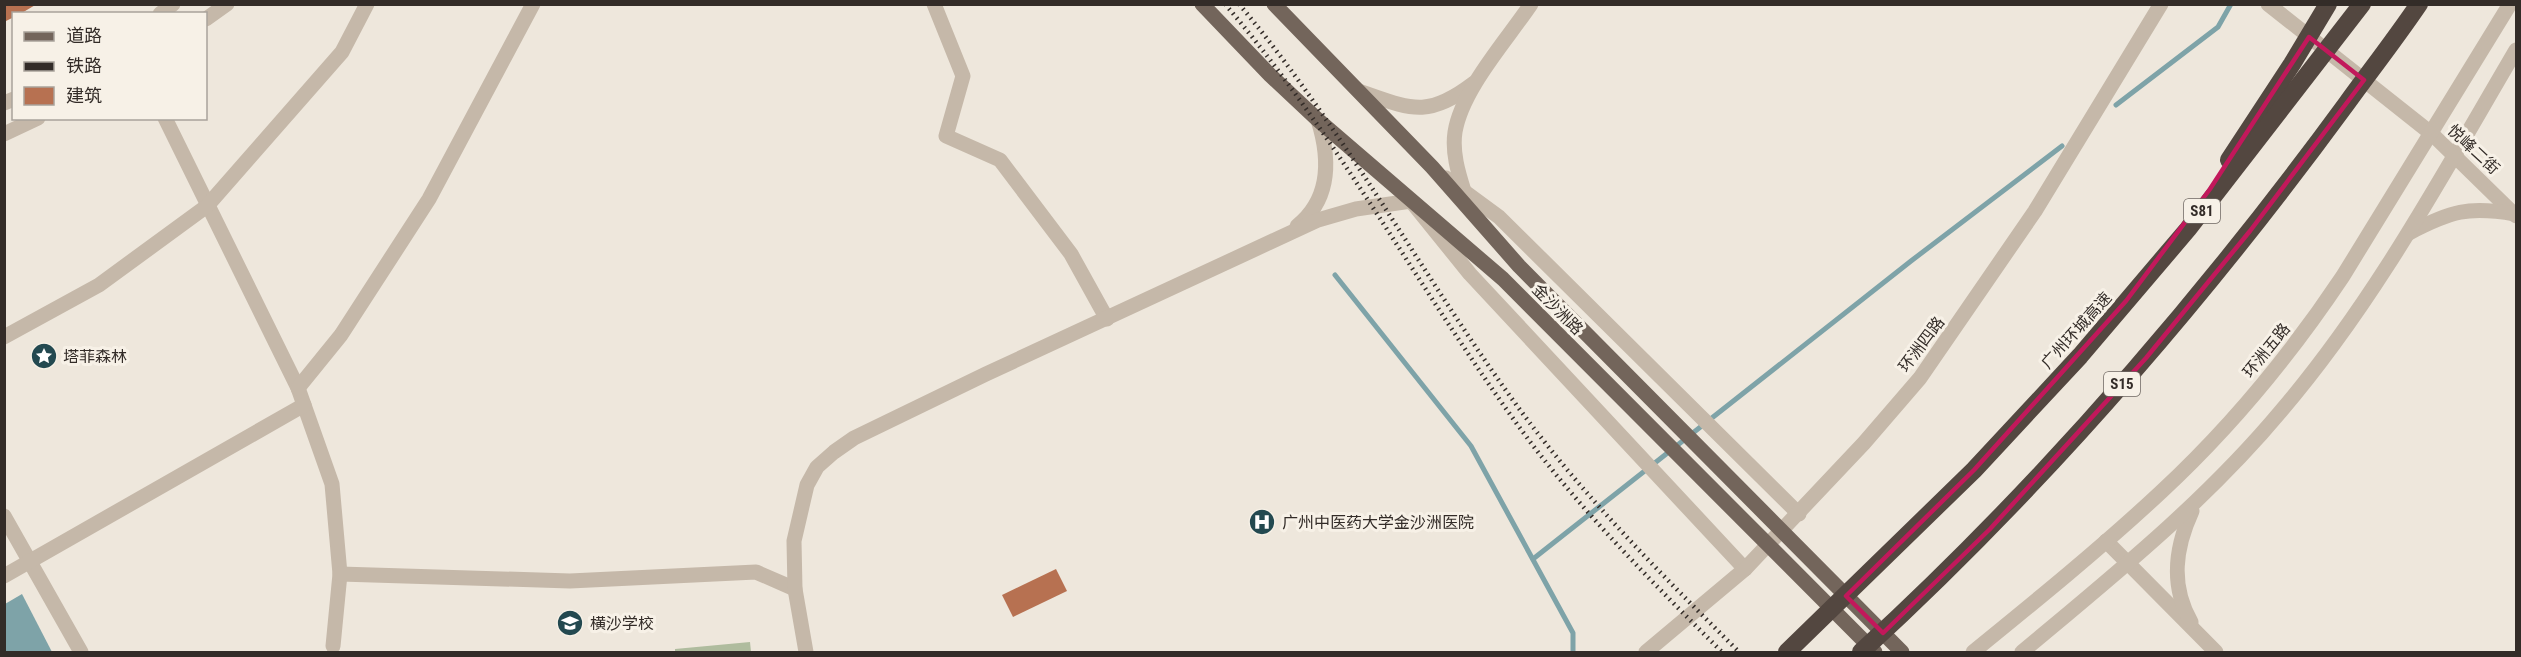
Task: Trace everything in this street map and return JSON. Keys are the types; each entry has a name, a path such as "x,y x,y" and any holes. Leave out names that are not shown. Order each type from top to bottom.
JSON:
{"highway":[{"path":"2080,356 2126,301 2196,207 2301,49 2328,4"},
{"name":"广州环城高速","path":"1788,652 1966,478 2080,356 2188,229 2319,63 2362,4"},
{"name":"S15","path":"1861,652 1929,590 1990,529 2146,357 2250,231 2419,4"}],"main road":[{"name":"金沙洲路","path":"1202,4 1270,75 1318,120 1503,279 1875,652"},
{"name":"金沙洲路","path":"1274,4 1432,167 1518,266 1902,652"}],"street":[{"path":"207,18 226,4"},
{"path":"4,337 99,285 207,206 342,52 367,4"},
{"path":"298,388 341,334 429,199 533,4"},
{"path":"1475,218 1455,163 1455,132 1459,117 1479,79 1532,4"},
{"name":"环洲四路","path":"1646,652 1745,569 1799,514 1893,410 1953,333 2035,211 2161,4"},
{"name":"悦峰二街","path":"2268,4 2432,134 2516,215"},
{"name":"环洲五路","path":"1973,652 2161,492 2198,456 2288,352 2343,276 2510,4"},
{"path":"931,5 963,76 946,136 1000,160 1071,254 1107,319"},
{"path":"2022,652 2195,505 2281,412 2368,298 2517,50"},
{"path":"1359,91 1397,104 1434,107 1453,100 1479,79"},
{"path":"4,134 34,120"},
{"path":"166,120 298,388 332,484 340,574 333,646"},
{"path":"1285,236 1303,221 1321,195 1326,160 1318,120"},
{"path":"1432,167 1499,217 1799,514"},
{"path":"806,652 795,589 794,541 807,485 818,467 834,452 854,438 906,412 1285,236 1338,213 1411,201 1470,274 1745,569"},
{"path":"2408,234 2438,218 2456,212 2482,210 2516,215"},
{"path":"4,576 304,405"},
{"path":"2195,505 2182,532 2176,562 2182,605 2198,636"},
{"path":"4,516 81,652"},
{"path":"2106,541 2127,565 2216,652"},
{"path":"340,574 570,580 756,573 795,589"}],"highlighted area":[{"path":"2309,37 2364,80 2250,231 2146,358 1990,529 1883,633 1846,596 1974,470 2126,301 2210,189"}],"green space":[{"path":"750,642 751,652 675,652 675,649"}],"water":[{"path":"22,594 52,652 5,652 5,604"}],"building":[{"path":"4,4 37,4 23,12 12,12 12,18 4,22"},
{"path":"1056,569 1067,591 1013,617 1002,595"}],"waterway":[{"path":"2116,105 2218,27 2231,4"},
{"path":"1533,559 1911,261 2062,146"},
{"path":"1335,275 1471,446 1573,633 1573,652"}],"railway":[{"path":"1225,4 1303,105 1480,372 1540,455 1589,514 1722,652"},
{"path":"1239,4 1313,100 1446,303 1540,437 1622,532 1739,652"}],"place":[{"name":"塔菲森林","path":"44,356"},
{"name":"广州中医药大学金沙洲医院","path":"1262,522"},
{"name":"横沙学校","path":"570,623"}]}
